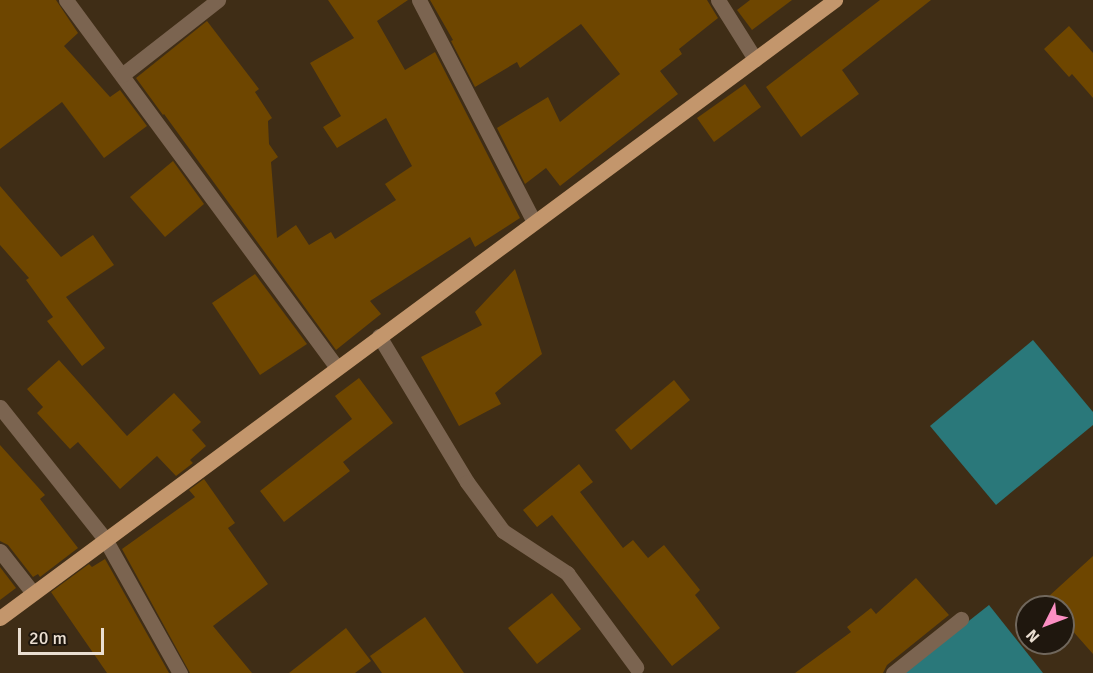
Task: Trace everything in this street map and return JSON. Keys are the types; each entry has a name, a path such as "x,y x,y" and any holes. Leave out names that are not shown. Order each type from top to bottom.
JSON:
{"main road":[{"path":"0,618 835,0"}],"street":[{"path":"66,0 338,368"},
{"path":"122,75 219,0"},
{"path":"419,0 534,222"},
{"path":"718,0 755,59"},
{"path":"379,336 466,482 502,531 567,573 636,667"},
{"path":"0,407 105,539 180,673"},
{"path":"0,550 33,594"},
{"path":"893,673 961,619"}],"water":[{"path":"1033,340 1093,412 1093,425 996,505 930,426"},
{"path":"989,605 1015,638 1015,655 1029,655 1043,673 903,673"}],"building":[{"path":"0,0 56,0 78,33 64,46 110,97 120,90 147,126 104,158 62,102 0,149"},
{"path":"328,0 408,0 377,21 405,70 435,52 520,218 475,247 470,237 370,301 381,314 336,350 136,78 207,21 259,89 255,92 272,118 268,121 269,144 278,157 271,162 277,238 296,225 309,245 331,232 335,239 396,200 385,184 412,166 386,118 337,148 323,127 341,116 310,63 354,38"},
{"path":"430,0 707,0 718,18 679,49 682,54 660,71 678,94 560,186 546,168 525,184 497,128 548,97 560,122 620,74 581,24 520,68 517,62 475,87 451,41 453,40"},
{"path":"750,0 792,0 752,30 737,10"},
{"path":"880,0 931,0 842,70 859,94 801,137 766,87"},
{"path":"1069,26 1093,53 1093,98 1072,74 1069,77 1044,49"},
{"path":"745,84 761,107 714,142 697,118"},
{"path":"173,161 204,204 165,237 130,197"},
{"path":"0,186 61,257 93,235 114,265 66,297 105,348 82,366 47,321 53,317 26,280 29,278 0,245"},
{"path":"515,269 542,354 495,393 501,404 459,426 421,357 482,325 475,312"},
{"path":"255,274 307,344 260,375 212,303"},
{"path":"59,360 127,436 174,393 201,422 192,430 206,446 190,460 193,463 176,476 157,456 120,489 78,442 70,449 37,413 43,407 27,389"},
{"path":"359,378 393,423 343,462 350,471 284,522 260,491 352,419 335,396"},
{"path":"674,380 690,400 631,450 615,430"},
{"path":"0,445 45,495 40,499 78,548 40,577 38,574 33,577 8,545 0,541"},
{"path":"579,464 593,482 580,492 623,548 633,540 648,558 664,545 700,590 695,595 720,628 672,666 552,515 537,527 523,510"},
{"path":"204,479 235,523 228,528 268,584 213,626 252,673 190,673 122,549 195,497 189,490"},
{"path":"1093,556 1093,654 1075,634 1075,595 1050,595"},
{"path":"105,559 169,673 107,673 51,592 89,564 92,567"},
{"path":"0,567 16,588 0,600"},
{"path":"916,578 949,615 887,665 883,673 795,673 851,632 847,627 871,608 876,614"},
{"path":"552,593 581,629 537,664 508,628"},
{"path":"425,617 464,673 382,673 370,656"},
{"path":"346,628 371,661 355,673 289,673"}]}
